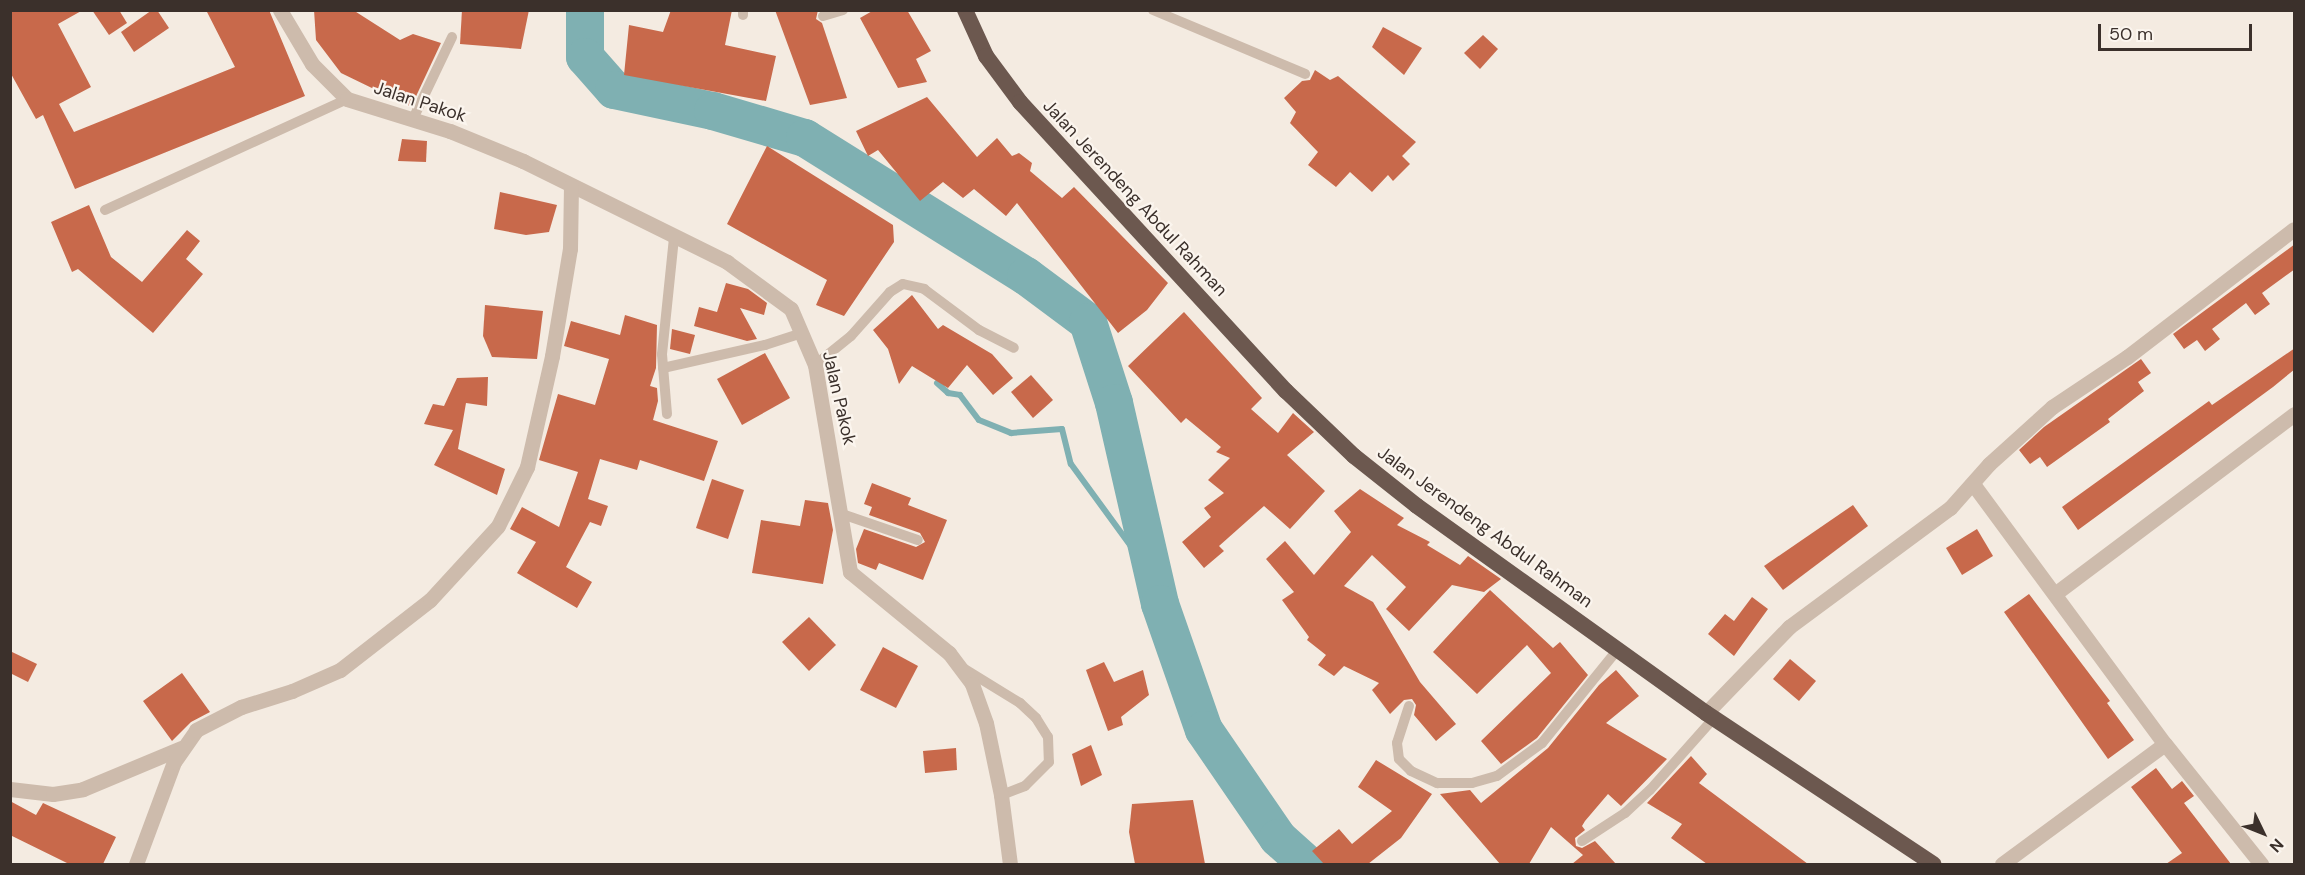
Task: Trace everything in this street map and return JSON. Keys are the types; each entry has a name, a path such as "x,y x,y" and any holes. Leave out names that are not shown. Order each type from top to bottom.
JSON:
{"highway":[{"name":"Jalan Jerendeng Abdul Rahman","path":"965,10 986,56 1027,110 1286,391 1339,442 1417,506 1710,715 1933,864"}],"street":[{"name":"Jalan Pakok","path":"280,10 312,64 347,99 450,131 571,186 727,262 785,303 802,333 815,365 853,577 923,629 962,668 986,723 1002,795 1010,864"},
{"path":"136,864 182,748 196,730 211,721 340,670 430,600 498,526 527,467 552,356 570,249 571,186"},
{"path":"1710,715 1789,627 1941,516 1973,484 1989,464 2052,408 2127,357 2295,229"},
{"path":"2056,593 2295,414"},
{"path":"1973,484 2056,593 2165,744 2261,864"},
{"path":"2002,864 2165,744"},
{"path":"10,789 53,794 83,789 182,748"}],"lane":[{"path":"823,16 843,10"},
{"path":"1153,10 1305,74"},
{"path":"412,121 452,37"},
{"path":"105,210 347,99"},
{"path":"667,414 663,368 674,237"},
{"path":"815,365 852,336 890,292 903,284 924,289 979,330 1014,348"},
{"path":"663,368 765,345 802,333"},
{"path":"842,514 918,540"},
{"path":"1409,706 1397,743 1399,759 1411,771 1437,783 1472,783 1497,776 1542,742 1619,648"},
{"path":"962,668 1020,704 1036,718 1048,737 1048,762 1025,786 1002,795"},
{"path":"1582,841 1625,813 1650,790 1710,715"}],"building":[{"path":"10,10 83,10 58,24 91,87 59,104 74,132 235,67 206,10 269,10 305,96 75,189 43,115 36,119 10,72"},
{"path":"92,10 119,10 127,23 109,35"},
{"path":"152,10 157,10 169,28 134,52 121,32"},
{"path":"314,10 353,10 400,40 413,34 441,43 411,107 341,73 316,40"},
{"path":"462,10 529,10 521,49 460,44"},
{"path":"671,10 732,10 725,45 776,56 766,101 624,75 629,25 663,32"},
{"path":"775,10 818,10 816,19 822,23 847,98 810,105"},
{"path":"874,10 907,10 931,51 916,59 927,82 898,88 860,18"},
{"path":"1383,27 1422,48 1404,75 1372,47"},
{"path":"1483,35 1498,49 1480,69 1464,53"},
{"path":"1315,70 1330,80 1338,76 1416,142 1402,156 1410,164 1393,181 1388,175 1372,192 1350,172 1336,187 1308,165 1318,152 1290,123 1296,112 1284,98 1302,81 1310,80"},
{"path":"927,97 977,157 997,138 1012,156 1019,153 1032,163 1030,171 1062,198 1074,187 1168,283 1147,310 1118,333 1017,203 1006,216 974,189 963,198 943,182 920,201 878,150 868,156 856,131"},
{"path":"402,139 427,141 426,162 398,161"},
{"path":"767,146 893,225 894,242 844,316 816,305 827,280 727,224"},
{"path":"500,192 557,205 549,232 526,235 494,229"},
{"path":"89,205 111,257 142,282 187,230 200,241 186,259 203,274 153,333 78,269 72,272 51,222"},
{"path":"2295,244 2295,269 2262,293 2270,304 2255,315 2246,303 2212,329 2220,339 2205,351 2197,340 2184,349 2173,334"},
{"path":"726,283 748,289 767,303 764,315 740,308 757,339 747,341 694,326 699,307 717,312"},
{"path":"912,295 938,329 943,325 992,354 1013,378 993,395 967,365 948,388 912,366 899,384 888,349 873,330"},
{"path":"485,305 543,311 537,359 492,357 483,336"},
{"path":"1184,312 1262,398 1251,409 1278,433 1293,413 1314,432 1287,455 1325,491 1290,529 1264,506 1219,546 1224,551 1204,568 1182,542 1211,517 1204,508 1224,493 1208,480 1230,458 1216,452 1221,447 1186,418 1181,423 1128,366"},
{"path":"625,315 657,325 656,368 650,386 657,388 658,401 653,420 718,441 704,481 640,460 637,470 600,459 588,499 608,506 601,526 590,522 566,567 592,582 577,608 517,573 536,542 510,529 522,507 559,527 578,472 539,460 558,394 595,405 609,359 564,346 571,321 620,335"},
{"path":"672,329 695,335 690,354 670,349"},
{"path":"2295,348 2295,369 2078,530 2062,507 2209,401 2212,405"},
{"path":"765,353 790,398 742,425 717,379"},
{"path":"2141,359 2151,373 2138,382 2144,391 2108,419 2110,422 2047,467 2040,457 2030,464 2019,450 2044,427"},
{"path":"1031,375 1053,400 1033,418 1011,392"},
{"path":"488,377 487,406 466,403 458,449 505,469 497,495 434,465 453,430 424,424 433,404 444,406 457,378"},
{"path":"712,479 744,490 728,539 696,528"},
{"path":"872,483 911,498 908,505 947,520 923,580 879,563 876,570 858,563 856,549 864,529 916,547 925,542 920,533 869,515 872,507 864,504"},
{"path":"1360,489 1404,518 1397,525 1430,542 1427,545 1460,565 1468,556 1501,579 1484,592 1452,585 1409,631 1386,609 1406,587 1372,555 1344,586 1373,602 1420,682 1456,724 1436,741 1414,715 1416,705 1412,699 1404,700 1390,714 1372,690 1379,683 1344,666 1334,676 1318,665 1326,655 1307,640 1309,637 1282,600 1294,592 1266,559 1285,541 1314,575 1351,532 1334,511"},
{"path":"805,500 828,503 833,530 823,584 752,573 761,520 800,526"},
{"path":"1853,505 1868,526 1783,590 1764,566"},
{"path":"1977,529 1993,556 1962,575 1946,548"},
{"path":"1490,590 1553,648 1560,642 1588,675 1537,738 1501,764 1481,741 1551,673 1527,645 1477,694 1433,652"},
{"path":"2029,594 2110,701 2107,703 2134,740 2108,759 2004,612"},
{"path":"1752,597 1768,609 1734,656 1708,634 1725,614 1734,621"},
{"path":"809,617 836,645 809,671 782,642"},
{"path":"883,647 918,666 896,708 860,690"},
{"path":"10,651 37,664 28,682 10,673"},
{"path":"1790,659 1816,681 1799,701 1773,679"},
{"path":"1104,662 1114,682 1143,670 1149,695 1121,717 1123,725 1108,731 1086,670"},
{"path":"1616,670 1639,696 1606,723 1667,759 1621,806 1608,794 1585,821 1582,826 1585,830 1575,838 1576,846 1582,848 1595,841 1616,864 1572,864 1583,855 1551,827 1529,864 1500,864 1440,794 1470,790 1481,803 1548,748 1599,685"},
{"path":"182,673 210,712 191,722 172,741 143,701"},
{"path":"1091,745 1102,775 1081,786 1072,754"},
{"path":"956,748 957,770 925,773 923,751"},
{"path":"1691,756 1707,774 1699,783 1808,864 1707,864 1671,838 1682,824 1647,803"},
{"path":"1376,760 1432,794 1401,838 1368,864 1324,864 1312,851 1339,829 1352,844 1392,811 1358,787"},
{"path":"2156,768 2172,789 2182,781 2194,796 2184,803 2231,864 2166,864 2182,853 2131,787"},
{"path":"1193,800 1205,864 1135,864 1129,832 1132,804"},
{"path":"10,801 36,815 43,803 116,837 103,864 69,864 10,835"}],"waterway":[{"path":"585,10 585,57 614,90 713,111 805,138 1026,276 1088,322 1114,403 1160,604 1204,730 1278,838 1307,864"},
{"path":"937,383 948,393 960,395 979,420 1011,433 1062,429 1071,464 1154,578"}]}
